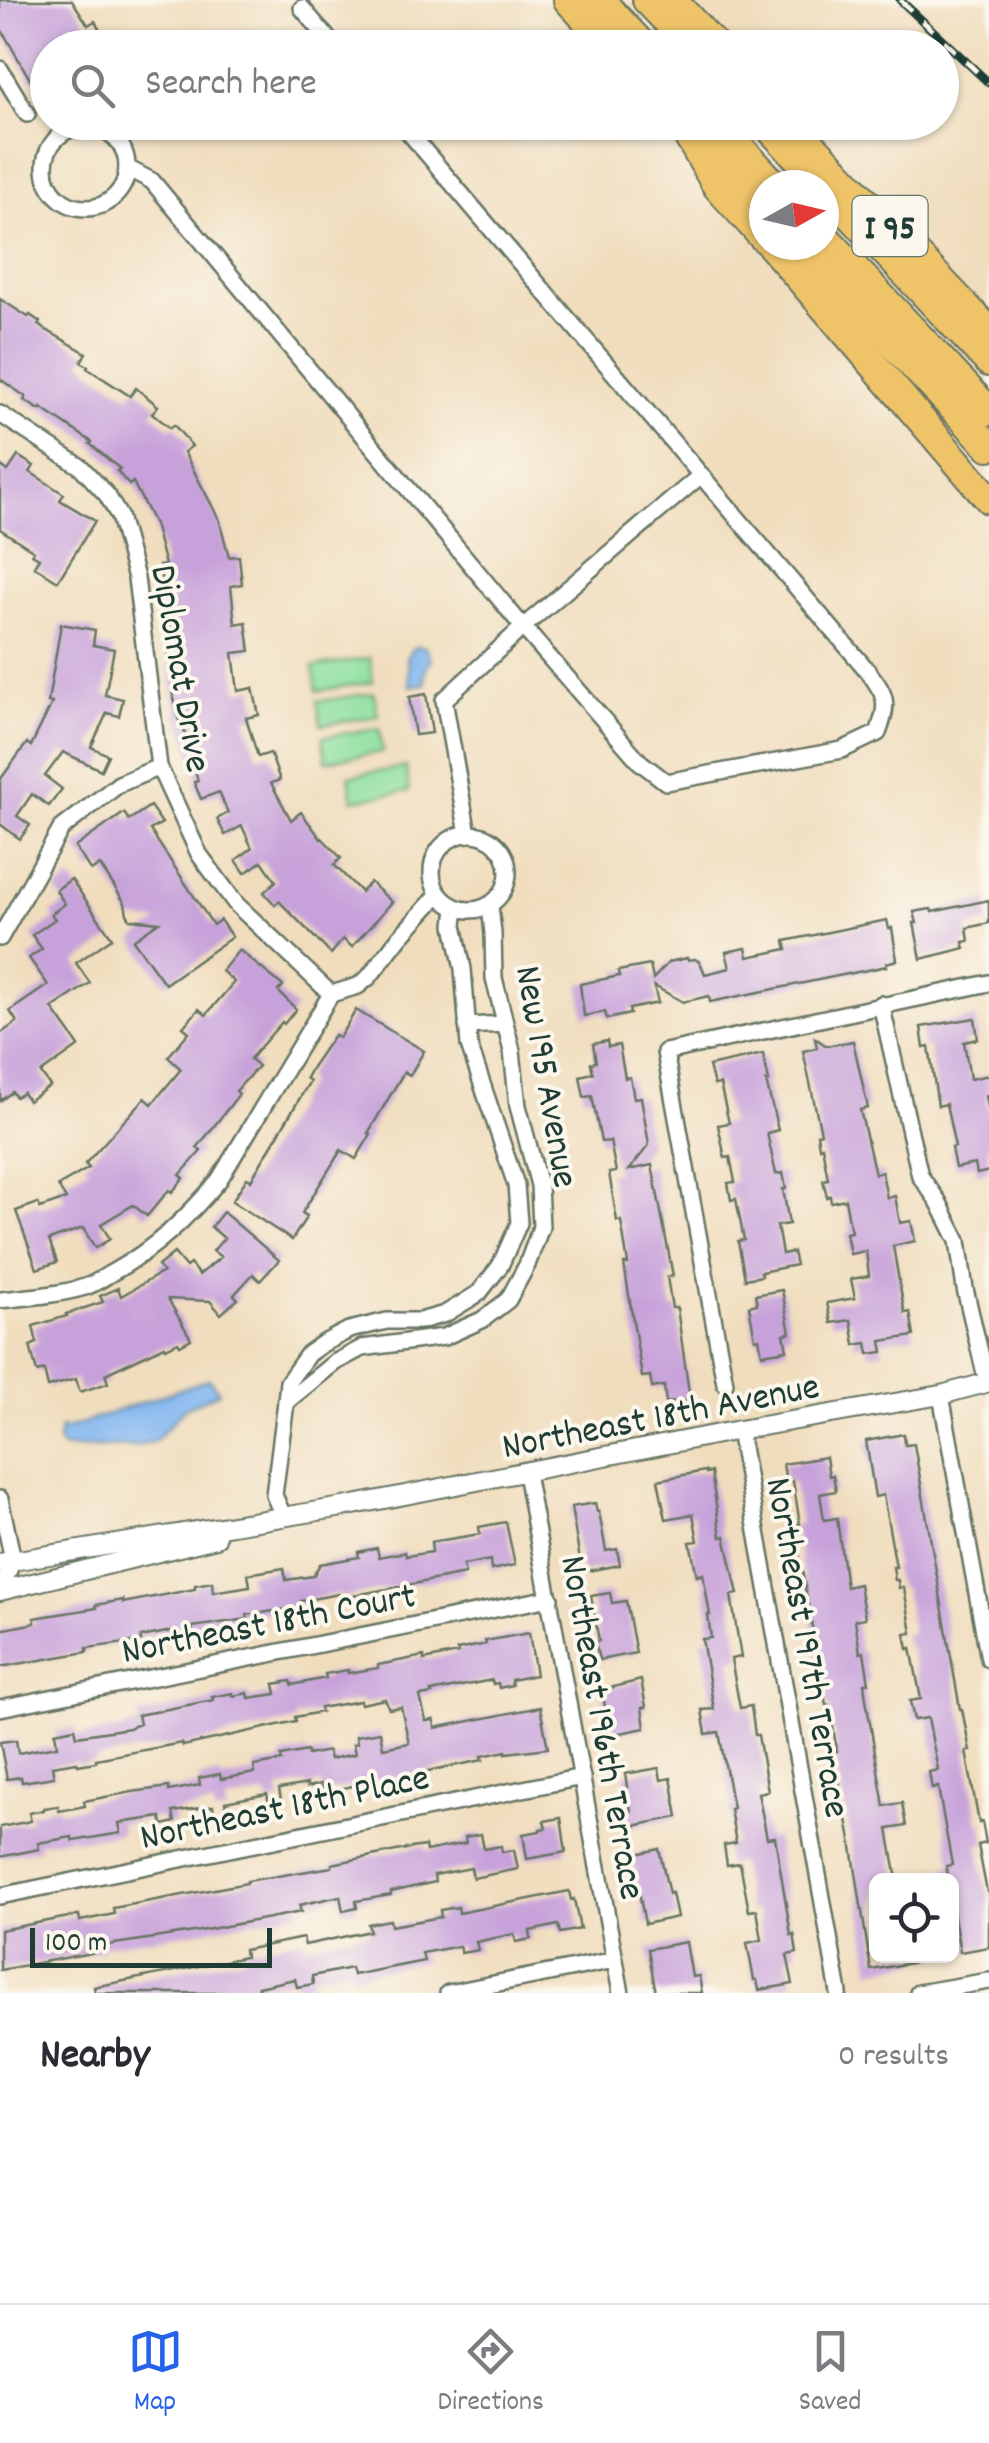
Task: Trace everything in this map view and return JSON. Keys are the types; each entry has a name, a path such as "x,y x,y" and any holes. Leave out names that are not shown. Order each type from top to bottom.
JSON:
{"highway":[{"path":"568,0 596,30"},
{"path":"600,0 628,30"},
{"path":"647,0 675,30"},
{"path":"672,0 700,30"},
{"path":"692,140 717,186 749,221"},
{"path":"699,140 749,192"},
{"path":"733,140 762,170"},
{"path":"781,140 808,170"},
{"name":"I 95","path":"807,140 989,331"},
{"path":"839,203 989,362"},
{"path":"839,252 989,411"},
{"path":"784,260 989,498"},
{"name":"I 95","path":"813,260 989,446"}],"street":[{"path":"302,8 321,30"},
{"path":"0,69 27,114"},
{"path":"55,140 46,156 44,171 55,194 76,208 102,205 121,189 126,168 123,149 116,140"},
{"path":"126,168 152,181 523,627 640,762 666,782 842,750 878,733 887,710 883,691 415,140"},
{"name":"Diplomat Drive","path":"0,414 81,467 108,495 119,516 136,578 159,766 199,854 236,904 331,994"},
{"path":"468,834 444,700 701,475"},
{"path":"0,938 61,829 119,784 159,766"},
{"path":"468,834 492,840 501,849 508,873 506,886 490,906 464,911 438,894 431,876 432,863 445,842 468,834"},
{"path":"0,1300 45,1296 88,1286 163,1239 219,1180 331,994 358,986 369,977 438,894"},
{"name":"New 195 Avenue","path":"286,1402 334,1363 362,1348 444,1337 482,1320 508,1300 528,1265 541,1227 540,1185 518,1106 512,1051 494,978 490,906"},
{"name":"New 195 Avenue","path":"283,1516 274,1496 288,1382 308,1354 349,1330 446,1314 480,1293 500,1266 519,1224 516,1185 469,1045 454,925 456,908"},
{"path":"725,1383 666,1052 989,983"},
{"path":"882,1004 920,1176 958,1241 965,1289 988,1382"},
{"path":"468,1026 506,1024"},
{"name":"Northeast 18th Avenue","path":"6,1562 342,1507 941,1395 988,1382"},
{"path":"941,1395 989,1659"},
{"name":"Northeast 197th Terrace","path":"739,1430 839,1993"},
{"name":"Northeast 196th Terrace","path":"526,1473 621,1993"},
{"path":"0,1499 6,1562 0,1590"},
{"name":"Northeast 18th Avenue","path":"0,1590 342,1507"},
{"name":"Northeast 18th Court","path":"0,1708 550,1598"},
{"name":"Northeast 18th Place","path":"0,1896 582,1777"},
{"path":"448,1993 614,1960"},
{"path":"918,1993 989,1981"}],"green space":[{"path":"370,658 373,682 317,691 313,667"},
{"path":"374,693 378,716 321,725 317,701"},
{"path":"379,728 383,752 326,761 322,737"},
{"path":"406,767 409,791 353,800 349,776"}],"water":[{"path":"419,646 425,647 431,660 425,670 425,684 410,686 407,656"},
{"path":"209,1379 219,1392 185,1408 155,1441 137,1446 62,1448 58,1442 60,1428"}],"building":[{"path":"0,0 72,0 88,25 95,21 100,30 30,30 30,79 0,27"},
{"path":"0,299 86,353 81,362 87,368 130,396 136,388 158,406 152,413 170,428 174,425 192,446 184,452 219,519 229,557 239,556 242,584 231,586 235,624 246,622 250,651 233,653 238,691 253,688 259,715 246,718 258,757 270,753 280,780 271,783 291,820 301,812 341,858 334,865 361,892 370,882 392,902 352,947 343,939 331,954 279,901 275,905 264,892 276,881 262,861 245,873 236,860 252,848 242,826 225,835 217,819 228,813 219,792 201,799 174,699 166,632 171,632 166,583 162,583 159,566 165,565 154,524 133,482 129,485 117,471 120,469 92,442 24,400 26,397 0,379"},
{"path":"18,456 34,466 30,472 64,494 60,500 95,521 58,581 34,566 39,558 32,554 34,551 0,529 0,465 8,471"},
{"path":"61,624 95,630 93,645 114,649 105,695 123,699 119,716 107,713 91,747 108,755 101,770 63,752 45,776 62,789 49,806 32,794 17,816 30,825 20,839 0,824 0,780 27,743 31,746 52,703 48,702"},
{"path":"426,694 432,733 415,735 409,697"},
{"path":"150,806 162,823 150,830 213,925 220,920 232,937 165,984 133,940 159,922 130,919 125,903 100,865 91,871 75,847 124,813 129,820"},
{"path":"71,879 112,938 76,963 90,983 52,1008 79,1046 41,1073 50,1086 28,1101 23,1093 16,1097 12,1092 0,1101 0,1034 17,1022 10,1011 48,985 29,958 42,949 32,935 55,919 51,914 65,904 56,890"},
{"path":"989,900 989,923 967,928 969,941 963,942 965,948 921,959 914,912"},
{"path":"887,920 897,960 886,963 887,966 710,1002 709,996 683,1002 654,986 658,1003 607,1019 605,1012 584,1016 580,984 619,976 618,971 650,965 653,979 669,962 687,958 700,962 705,974 730,968 726,952 746,948 748,957 787,949 785,941"},
{"path":"239,950 283,986 278,991 296,1009 250,1059 258,1066 197,1148 201,1151 180,1175 184,1178 172,1192 169,1190 147,1216 133,1205 101,1224 110,1239 95,1248 83,1228 49,1240 57,1262 37,1269 16,1211 66,1199 58,1186 89,1168 85,1164 145,1098 152,1104 181,1069 168,1057 189,1032 183,1027 199,1009 206,1015 234,982 222,971"},
{"path":"356,1010 424,1051 410,1075 404,1072 356,1159 341,1150 302,1213 307,1216 292,1240 232,1201 247,1178 251,1180 310,1081 306,1078 312,1067 334,1035 339,1038"},
{"path":"975,1018 978,1039 964,1042 970,1079 989,1075 989,1171 977,1174 975,1164 955,1168 946,1104 938,1106 929,1047 924,1048 921,1027"},
{"path":"815,1038 827,1046 853,1041 868,1108 860,1110 875,1174 882,1172 887,1198 895,1196 900,1223 911,1221 915,1241 893,1246 905,1313 910,1312 914,1336 881,1341 883,1352 869,1354 867,1343 855,1345 851,1320 831,1323 827,1303 855,1298 851,1279 869,1276 866,1251 850,1254 845,1199 831,1202 823,1180 828,1179 817,1134 821,1133 803,1051 817,1048"},
{"path":"607,1041 608,1047 619,1045 625,1078 630,1077 634,1098 641,1097 649,1145 629,1170 652,1165 673,1276 667,1277 672,1308 677,1308 690,1400 666,1403 664,1386 652,1388 650,1376 642,1377 624,1264 628,1264 609,1173 616,1172 610,1141 601,1142 592,1096 584,1097 580,1076 593,1073 593,1044"},
{"path":"763,1054 778,1130 767,1133 776,1174 783,1173 789,1224 777,1226 782,1254 793,1252 796,1265 745,1279 738,1241 744,1240 736,1199 731,1200 728,1183 735,1182 718,1125 729,1123 720,1084 714,1085 709,1066"},
{"path":"223,1212 279,1260 260,1281 253,1274 234,1295 238,1299 221,1314 210,1301 168,1299 191,1339 165,1346 105,1374 108,1383 80,1392 76,1379 48,1387 44,1370 37,1372 30,1346 37,1343 33,1326 103,1302 100,1296 118,1288 121,1296 163,1272 158,1266 174,1253 199,1275 221,1257 213,1251 224,1238 211,1227"},
{"path":"782,1290 790,1333 784,1334 787,1350 762,1354 749,1306 757,1304 755,1295"},
{"path":"904,1434 905,1445 914,1444 970,1751 966,1751 986,1843 978,1845 989,1892 989,1947 960,1952 959,1873 948,1873 946,1866 952,1865 938,1787 932,1789 929,1772 938,1770 928,1718 914,1720 910,1701 921,1699 905,1634 912,1633 904,1588 899,1588 895,1580 883,1495 875,1497 866,1441"},
{"path":"826,1457 829,1476 833,1475 836,1491 820,1494 824,1520 837,1518 846,1587 859,1584 865,1618 855,1620 869,1683 864,1683 884,1806 902,1803 906,1826 888,1829 896,1873 869,1873 869,1957 833,1751 837,1751 794,1525 800,1524 793,1481 786,1482 783,1464"},
{"path":"711,1472 721,1537 725,1536 738,1594 731,1595 741,1657 731,1659 740,1708 751,1706 758,1735 768,1791 758,1793 767,1838 775,1837 797,1953 787,1955 793,1984 759,1990 747,1943 762,1940 757,1910 749,1911 740,1863 727,1865 724,1845 736,1843 730,1809 733,1808 719,1732 706,1734 702,1710 714,1709 702,1639 711,1638 710,1615 703,1574 697,1576 690,1542 698,1541 693,1514 666,1519 658,1480"},
{"path":"595,1503 606,1551 617,1549 620,1565 582,1572 571,1507"},
{"path":"506,1522 515,1565 491,1570 490,1560 463,1565 465,1574 340,1598 339,1594 301,1601 302,1607 192,1627 193,1633 178,1635 177,1630 141,1637 141,1641 0,1667 0,1630 35,1623 34,1618 195,1589 195,1585 212,1582 213,1592 250,1586 248,1574 284,1568 286,1580 313,1576 320,1564 359,1557 358,1552 377,1548 379,1557 432,1552 431,1542 480,1534 479,1527"},
{"path":"610,1593 612,1603 626,1601 636,1653 599,1660 591,1596"},
{"path":"529,1633 536,1675 511,1680 512,1685 499,1688 492,1680 420,1696 426,1721 434,1720 435,1728 540,1707 548,1748 506,1751 482,1756 483,1760 323,1792 321,1784 279,1789 281,1800 269,1803 267,1794 225,1802 226,1812 214,1814 213,1806 173,1812 175,1822 163,1825 161,1817 119,1823 121,1833 38,1843 39,1849 0,1857 0,1827 31,1821 29,1813 44,1808 58,1806 59,1811 85,1806 84,1801 132,1792 200,1785 199,1778 255,1773 254,1766 307,1751 308,1755 328,1751 330,1759 355,1754 356,1736 380,1732 383,1748 409,1743 401,1707 389,1709 385,1699 320,1708 321,1712 295,1717 296,1721 183,1746 182,1743 96,1762 52,1766 54,1777 22,1782 21,1777 7,1779 0,1742 16,1740 18,1753 57,1746 55,1732 75,1728 77,1736 129,1728 140,1724 138,1715 213,1700 212,1697 233,1693 248,1693 249,1698 276,1694 274,1684 291,1681 292,1685 326,1678 325,1674 378,1668 424,1656 424,1660 458,1653 457,1650 486,1644 485,1641"},
{"path":"641,1680 645,1728 610,1735 602,1690"},
{"path":"659,1768 661,1780 671,1778 678,1817 628,1827 625,1813 631,1812 625,1774"},
{"path":"561,1818 566,1852 527,1859 523,1834 546,1828 544,1821"},
{"path":"481,1834 484,1849 501,1846 502,1852 514,1850 518,1869 473,1878 471,1868 434,1875 435,1882 356,1901 357,1908 343,1911 340,1896 299,1905 301,1912 101,1946 102,1951 0,1970 0,1930 79,1915 80,1921 114,1914 113,1908 332,1867 411,1848 425,1846 426,1851 466,1843 465,1837"},
{"path":"659,1849 677,1917 645,1924 632,1855"},
{"path":"569,1891 580,1929 560,1933 558,1925 530,1931 531,1939 516,1942 514,1934 476,1942 478,1950 461,1953 459,1946 422,1953 424,1961 353,1975 351,1968 312,1976 313,1984 297,1987 295,1979 258,1987 259,1993 95,1993 94,1987 245,1957 244,1950 303,1938 305,1945 370,1931 368,1924 390,1920 391,1926 441,1917 440,1910 458,1907 459,1913"},
{"path":"686,1942 692,1977 699,1976 702,1993 656,1993 648,1949"},
{"path":"870,1963 911,1963 871,1970"}],"railway":[{"path":"900,0 932,30"},
{"path":"959,55 989,83"}]}
